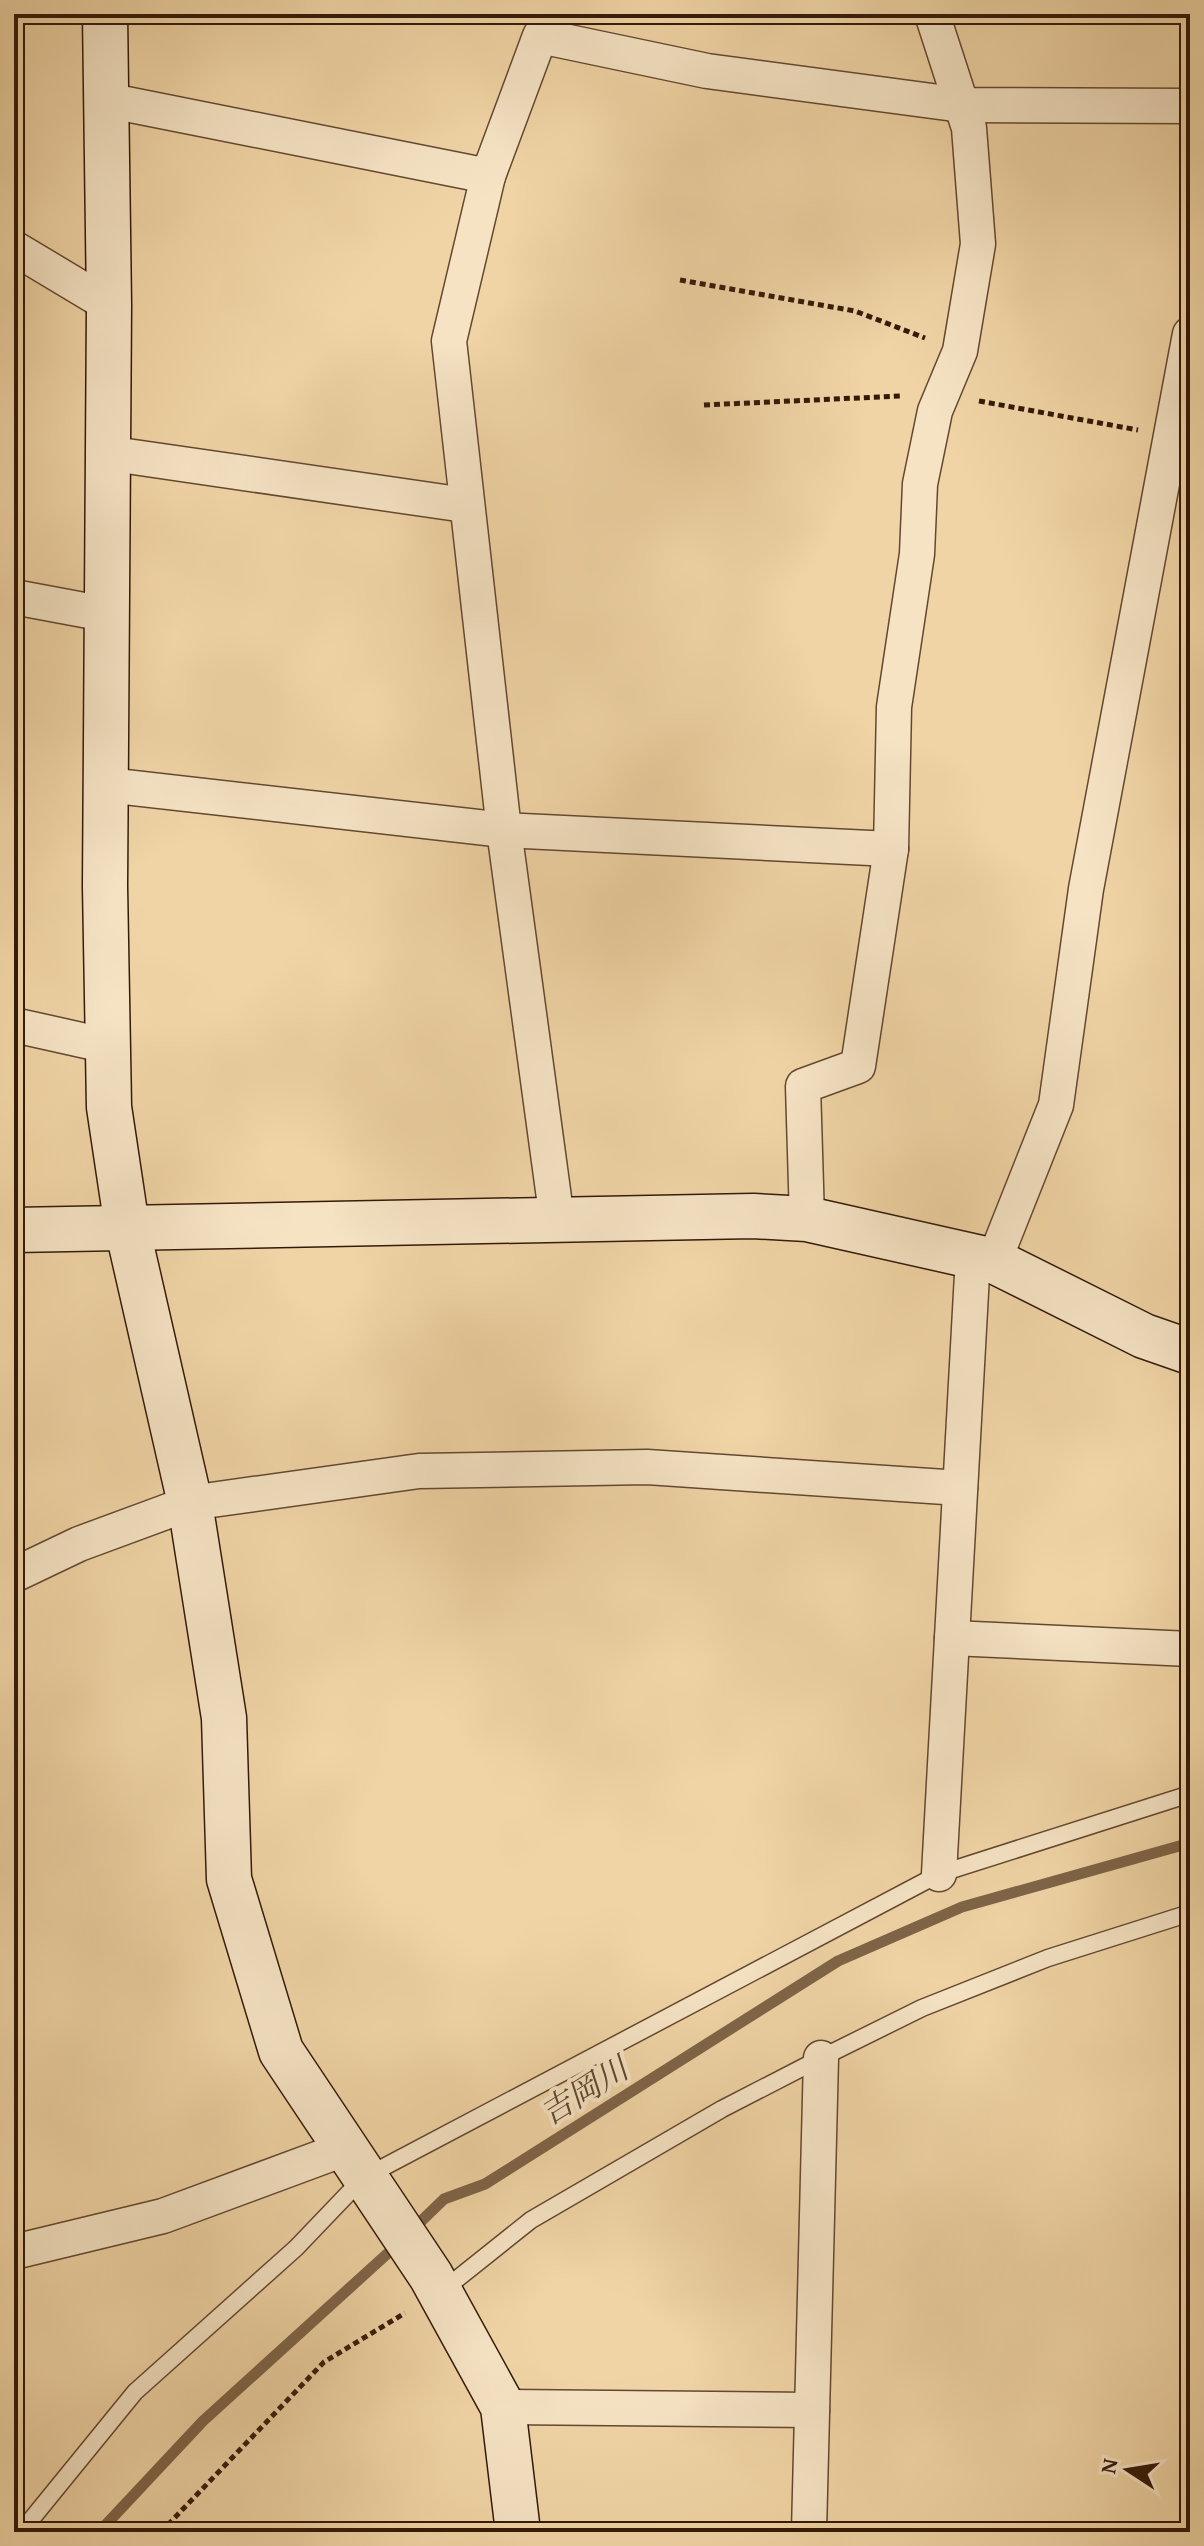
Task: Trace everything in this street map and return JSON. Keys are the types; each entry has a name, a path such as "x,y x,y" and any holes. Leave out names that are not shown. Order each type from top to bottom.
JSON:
{"street":[{"path":"105,14 109,305 105,886 109,1107 127,1227 190,1503 224,1718 229,1879 281,2051 436,2284 503,2407 518,2532"},
{"path":"807,1219 803,1086 858,1066 891,849 894,707 917,554 920,484 935,411 960,351 978,244 969,128 932,14"},
{"path":"557,1220 504,830 465,505 449,341 488,176 540,36 707,71 962,105 1190,106"},
{"path":"106,100 488,176"},
{"path":"14,248 109,305"},
{"path":"939,1874 960,1488 983,1259 1056,1105 1086,889 1190,334"},
{"path":"106,453 465,505"},
{"path":"14,597 105,614"},
{"path":"107,785 504,830 891,849"},
{"path":"14,1025 108,1046"},
{"path":"14,1230 557,1220 807,1219 983,1259 1144,1336 1190,1352"},
{"path":"14,1575 79,1544 190,1503 419,1471 647,1467 960,1488"},
{"path":"952,1638 1190,1649"},
{"path":"809,2532 821,2058"},
{"path":"14,2252 359,2171"},
{"path":"503,2407 812,2410"}],"lane":[{"path":"21,2532 135,2392 296,2248 359,2171 939,1874 1190,1794"},
{"path":"436,2284 531,2220 722,2109 922,2008 1034,1964 1190,1913"}],"path":[{"path":"680,280 855,311 960,351"},
{"path":"161,2532 324,2362 436,2284"}],"waterway":[{"name":"吉岡川","path":"410,2232 444,2199 485,2184 838,1961 962,1907 1190,1843"},
{"name":"吉岡川","path":"99,2532 203,2421 398,2244"}]}
